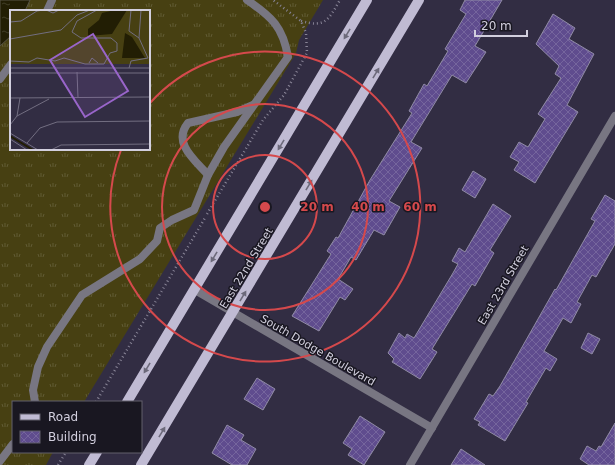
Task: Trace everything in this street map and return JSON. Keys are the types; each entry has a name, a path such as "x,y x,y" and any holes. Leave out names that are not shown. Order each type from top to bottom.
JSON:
{"main road":[{"path":"128,401 367,0"},
{"name":"East 22nd Street","path":"141,465 233,314 419,0"},
{"path":"89,465 96,453"}],"street":[{"path":"47,10 52,0"},
{"path":"35,401 33,390 38,367 47,347 82,295 140,259 157,241 160,228 172,220 194,210 208,175 224,147 288,57 285,40 270,16 247,0"},
{"path":"0,80 10,65"},
{"path":"208,175 187,151 181,138 184,129 188,124 237,112 254,105"},
{"name":"East 23rd Street","path":"410,465 615,116"},
{"name":"South Dodge Boulevard","path":"195,290 233,314 432,428"},
{"path":"0,461 12,445"}],"path":[{"path":"301,21 315,25 327,20 340,0"},
{"path":"58,465 65,453"}],"green space":[{"path":"0,0 323,0 299,40 296,53 85,401 12,401 12,453 52,453 46,465 0,465"}],"water":[{"path":"0,0 30,0 25,10 10,10 10,37 0,46"}],"building":[{"path":"465,0 502,0 475,46 486,52 466,83 452,75 411,142 422,148 389,201 400,207 384,235 374,230 356,260 351,257 338,279 353,289 345,300 340,297 319,331 292,316 331,254 327,251 336,237 338,238 370,180 412,113 409,111 424,84 427,86 448,51 445,49 466,14 460,10"},
{"path":"553,14 575,28 569,39 594,54 567,105 578,112 535,183 514,170 519,162 510,157 519,142 528,147 545,119 538,114 561,78 555,74 559,66 536,44"},
{"path":"473,171 486,179 475,198 462,190"},
{"path":"605,195 615,201 615,244 596,277 592,275 577,302 581,304 571,323 563,318 544,351 557,359 550,371 546,368 526,402 528,403 505,441 478,425 480,422 474,419 489,394 493,396 500,386 595,221 591,219"},
{"path":"493,204 511,216 490,250 494,253 475,286 472,284 432,349 437,352 420,379 392,362 394,359 388,353 399,333 405,338 407,334 414,338 458,264 452,261 459,248 465,252"},
{"path":"588,333 600,339 592,354 581,348"},
{"path":"257,378 275,389 263,410 244,399"},
{"path":"360,416 385,432 364,465 348,455 352,449 343,443"},
{"path":"615,423 615,465 589,465 580,459 587,446 596,451 599,446 601,447"},
{"path":"227,425 244,435 241,440 256,449 247,465 232,465 212,453"},
{"path":"461,449 485,465 451,465"}]}
